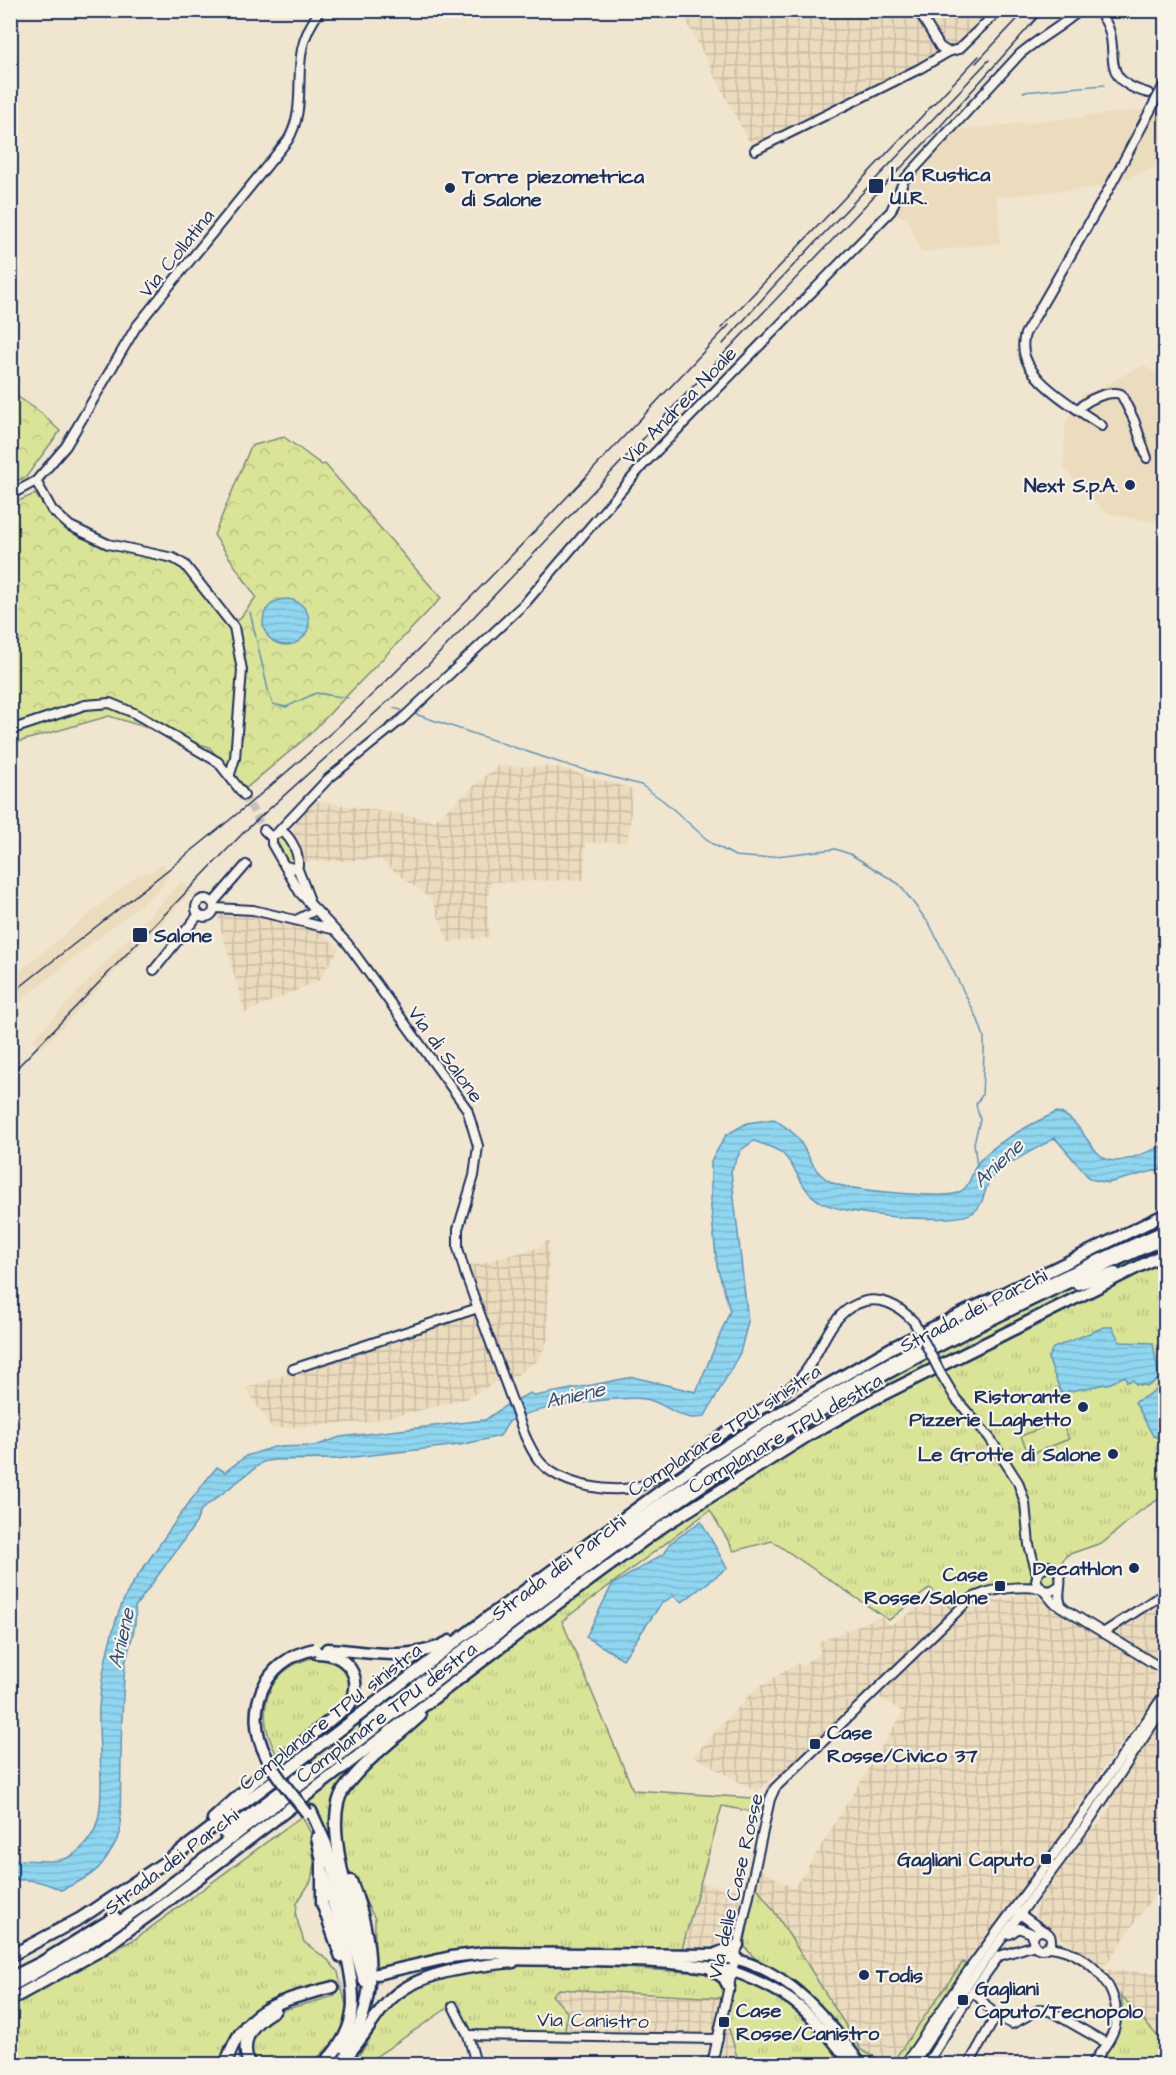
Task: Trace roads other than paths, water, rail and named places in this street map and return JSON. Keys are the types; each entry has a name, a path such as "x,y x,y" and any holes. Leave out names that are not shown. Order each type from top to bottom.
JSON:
{"highway":[{"name":"Complanare TPU sinistra","path":"10,1956 81,1918 140,1879 267,1788 490,1615 621,1517 774,1416 893,1347 1166,1214"},
{"name":"Strada dei Parchi","path":"10,1978 80,1940 145,1895 556,1580 728,1459 898,1357 997,1307 1166,1230"},
{"name":"Strada dei Parchi","path":"10,1987 84,1946 148,1902 638,1530 750,1454 828,1407 994,1317 1166,1238"},
{"path":"994,1317 1018,1310 1076,1284 1121,1271 1165,1254"},
{"name":"Complanare TPU destra","path":"10,2000 101,1950 155,1911 665,1525 809,1435 874,1399 1165,1254"},
{"path":"665,1525 828,1407"},
{"path":"368,1995 326,1844 309,1812 265,1755 257,1731 259,1695 273,1670 291,1657 315,1651 395,1654 423,1652 445,1644 490,1615"},
{"path":"140,1879 350,1704 355,1694 356,1682 349,1665 330,1654 315,1651"},
{"path":"338,2064 358,2031 368,1995 368,1962 339,1852 335,1813 343,1790 362,1769 472,1669"},
{"path":"309,1812 319,1844 322,1903 333,1939 349,1976 352,2011 349,2027 336,2050 323,2064"},
{"path":"712,1955 738,1945"},
{"path":"732,1971 705,1966 486,1959 454,1962 378,1977 451,1957 484,1953 712,1955 735,1959"},
{"path":"338,2064 360,2042 388,2002 408,1986 462,1970 537,1960"},
{"path":"705,1966 721,1975 729,1987"},
{"path":"226,2064 242,2030 259,2012 276,2002 334,1989 278,2008 258,2022 250,2031 245,2044 249,2064"},
{"path":"234,2064 242,2030"},
{"path":"315,2064 336,2050"}],"main road":[{"path":"738,1945 750,1963"},
{"path":"735,1959 770,1972 803,1994 861,2064"},
{"path":"732,1971 758,1980 799,2004 815,2019 851,2064"},
{"path":"729,1987 740,1980 758,1980"}],"street":[{"name":"Via Collatina","path":"10,495 36,481 78,430 136,327 288,140 299,114 302,47 308,30 320,10"},
{"path":"918,10 940,47 948,52"},
{"path":"755,150 967,44 999,10"},
{"name":"Via Andrea Noale","path":"275,835 328,779 402,719 526,602 643,465 891,211 904,180 1020,54 1041,36 1068,21 1080,10"},
{"path":"1097,10 1112,35 1114,69 1117,77 1126,86 1148,93"},
{"path":"1101,426 1036,376 1026,360 1022,344 1025,334 1106,194 1166,81"},
{"path":"1078,409 1113,392 1121,394 1134,420 1147,458"},
{"path":"36,481 52,510 70,526 108,544 172,558 183,563 234,627 242,658 242,680 235,758 230,774"},
{"path":"10,730 86,705 110,703 134,713 209,756 230,774 244,795"},
{"path":"289,836 291,816"},
{"name":"Via di Salone","path":"264,830 275,835 284,832 289,836 299,858 297,867 300,881 314,908"},
{"name":"Via di Salone","path":"275,835 272,844 284,865 314,908 336,930 454,1088 472,1119 478,1150 457,1235 461,1260 525,1436 541,1464 560,1476 609,1489 635,1488 657,1478 787,1389 810,1366 833,1325 851,1307 873,1300 887,1302 898,1307 914,1322 956,1399 989,1437 1018,1482 1025,1503 1031,1551"},
{"path":"246,865 214,905 207,917 199,914 196,909 200,901 208,899 214,905 245,909 336,930"},
{"path":"284,865 290,869 297,867"},
{"path":"296,920 308,920 314,908"},
{"path":"296,920 303,912 314,908"},
{"path":"154,970 199,914"},
{"path":"293,1369 478,1308"},
{"path":"1031,1551 1060,1574 1058,1600 1062,1607"},
{"path":"1031,1551 1036,1577 1053,1602 1166,1671"},
{"path":"1036,1577 1043,1568 1051,1566"},
{"name":"Via delle Case Rosse","path":"1023,1586 1036,1577"},
{"name":"Via delle Case Rosse","path":"712,2064 770,1799 775,1788 969,1600 984,1593 1023,1586 1042,1589"},
{"path":"1042,1589 1051,1591 1059,1586"},
{"path":"1103,1633 1166,1592"},
{"path":"914,2064 996,1947 1166,1692"},
{"path":"905,2064 968,1971 1018,1912 1030,1902 1087,1824 1166,1704"},
{"path":"1030,1902 1035,1923"},
{"path":"1018,1912 1096,1971 1112,1992 1116,2021 1106,2043 1092,2064"},
{"path":"1018,1912 1033,1938"},
{"path":"996,1947 1014,1930 1024,1929 1046,1947 1057,1948 1074,1955"},
{"path":"927,2064 973,1991 999,1956 1033,1938 1039,1931 1046,1933"},
{"path":"1046,1933 1050,1943 1046,1947"},
{"path":"973,1991 996,2016 1012,2024 1035,2010 1046,2010 1106,2043"},
{"path":"453,2006 468,2035 476,2064"},
{"path":"969,2064 996,2016"},
{"name":"Via Canistro","path":"468,2035 718,2039"}],"water":[{"path":"286,599 302,606 309,622 302,638 286,645 270,638 263,622 270,606"},
{"name":"Aniene","path":"1057,1112 1067,1116 1093,1148 1107,1159 1116,1161 1128,1159 1165,1145 1165,1168 1108,1183 1090,1179 1055,1138 1019,1158 993,1177 982,1202 974,1212 945,1218 897,1217 849,1211 830,1206 819,1201 808,1191 788,1160 780,1152 754,1141 741,1150 731,1171 748,1322 740,1353 705,1416 689,1418 645,1399 597,1401 554,1407 520,1416 510,1421 500,1436 460,1445 336,1459 263,1462 201,1510 196,1523 135,1607 134,1630 125,1666 123,1687 120,1834 109,1855 91,1875 61,1890 36,1881 11,1881 11,1860 48,1861 67,1858 76,1853 93,1833 100,1807 101,1791 100,1693 116,1619 133,1582 200,1487 217,1467 225,1472 246,1456 274,1447 315,1446 340,1437 485,1420 508,1404 530,1393 535,1396 633,1377 696,1392 730,1311 717,1266 711,1208 711,1161 726,1135 747,1123 774,1119 796,1136 815,1167 824,1178 831,1182 873,1191 949,1195 965,1188 977,1164 1003,1141"},
{"path":"1104,1327 1112,1327 1120,1342 1153,1343 1159,1379 1148,1386 1136,1384 1133,1380 1127,1382 1125,1376 1111,1383 1061,1393 1048,1358 1053,1348"},
{"path":"1159,1389 1165,1397 1165,1437 1161,1439 1153,1436 1135,1402"},
{"path":"701,1521 727,1568 682,1602 673,1596 661,1604 623,1659 586,1637 612,1585 665,1553 669,1544"}],"waterway":[{"path":"1023,92 1104,85"},
{"path":"250,612 273,704 286,707 316,693 348,698"},
{"path":"393,708 401,710"},
{"name":"Aniene","path":"415,714 567,765 641,785 665,802 711,843 735,856 759,858 835,849 850,854 899,884 930,925 978,1020 984,1037 982,1095 976,1104 980,1120 974,1143 977,1167"}],"tunnel":[{"path":"244,795 264,830"},
{"path":"333,1987 359,1979"},
{"path":"361,1984 379,1979"}],"railway":[{"path":"976,63 1026,10"},
{"path":"10,1075 246,830 428,665 936,131 1044,10"},
{"path":"721,328 979,56"},
{"path":"723,344 772,288 989,60"},
{"path":"10,995 230,820 357,709 453,616 729,325"}],"place":[{"name":"La Rustica U.I.R.","path":"876,186"},
{"name":"Torre piezometrica di Salone","path":"450,188"},
{"name":"Next S.p.A.","path":"1130,485"},
{"name":"Salone","path":"140,935"},
{"name":"Ristorante Pizzerie Laghetto","path":"1083,1407"},
{"name":"Le Grotte di Salone","path":"1113,1454"},
{"name":"Decathlon","path":"1134,1568"},
{"name":"Case Rosse/Salone","path":"1000,1586"},
{"name":"Case Rosse/Civico 37","path":"815,1744"},
{"name":"Gagliani Caputo","path":"1046,1859"},
{"name":"Todis","path":"864,1975"},
{"name":"Gagliani Caputo/Tecnopolo","path":"963,2000"},
{"name":"Case Rosse/Canistro","path":"724,2022"}]}
